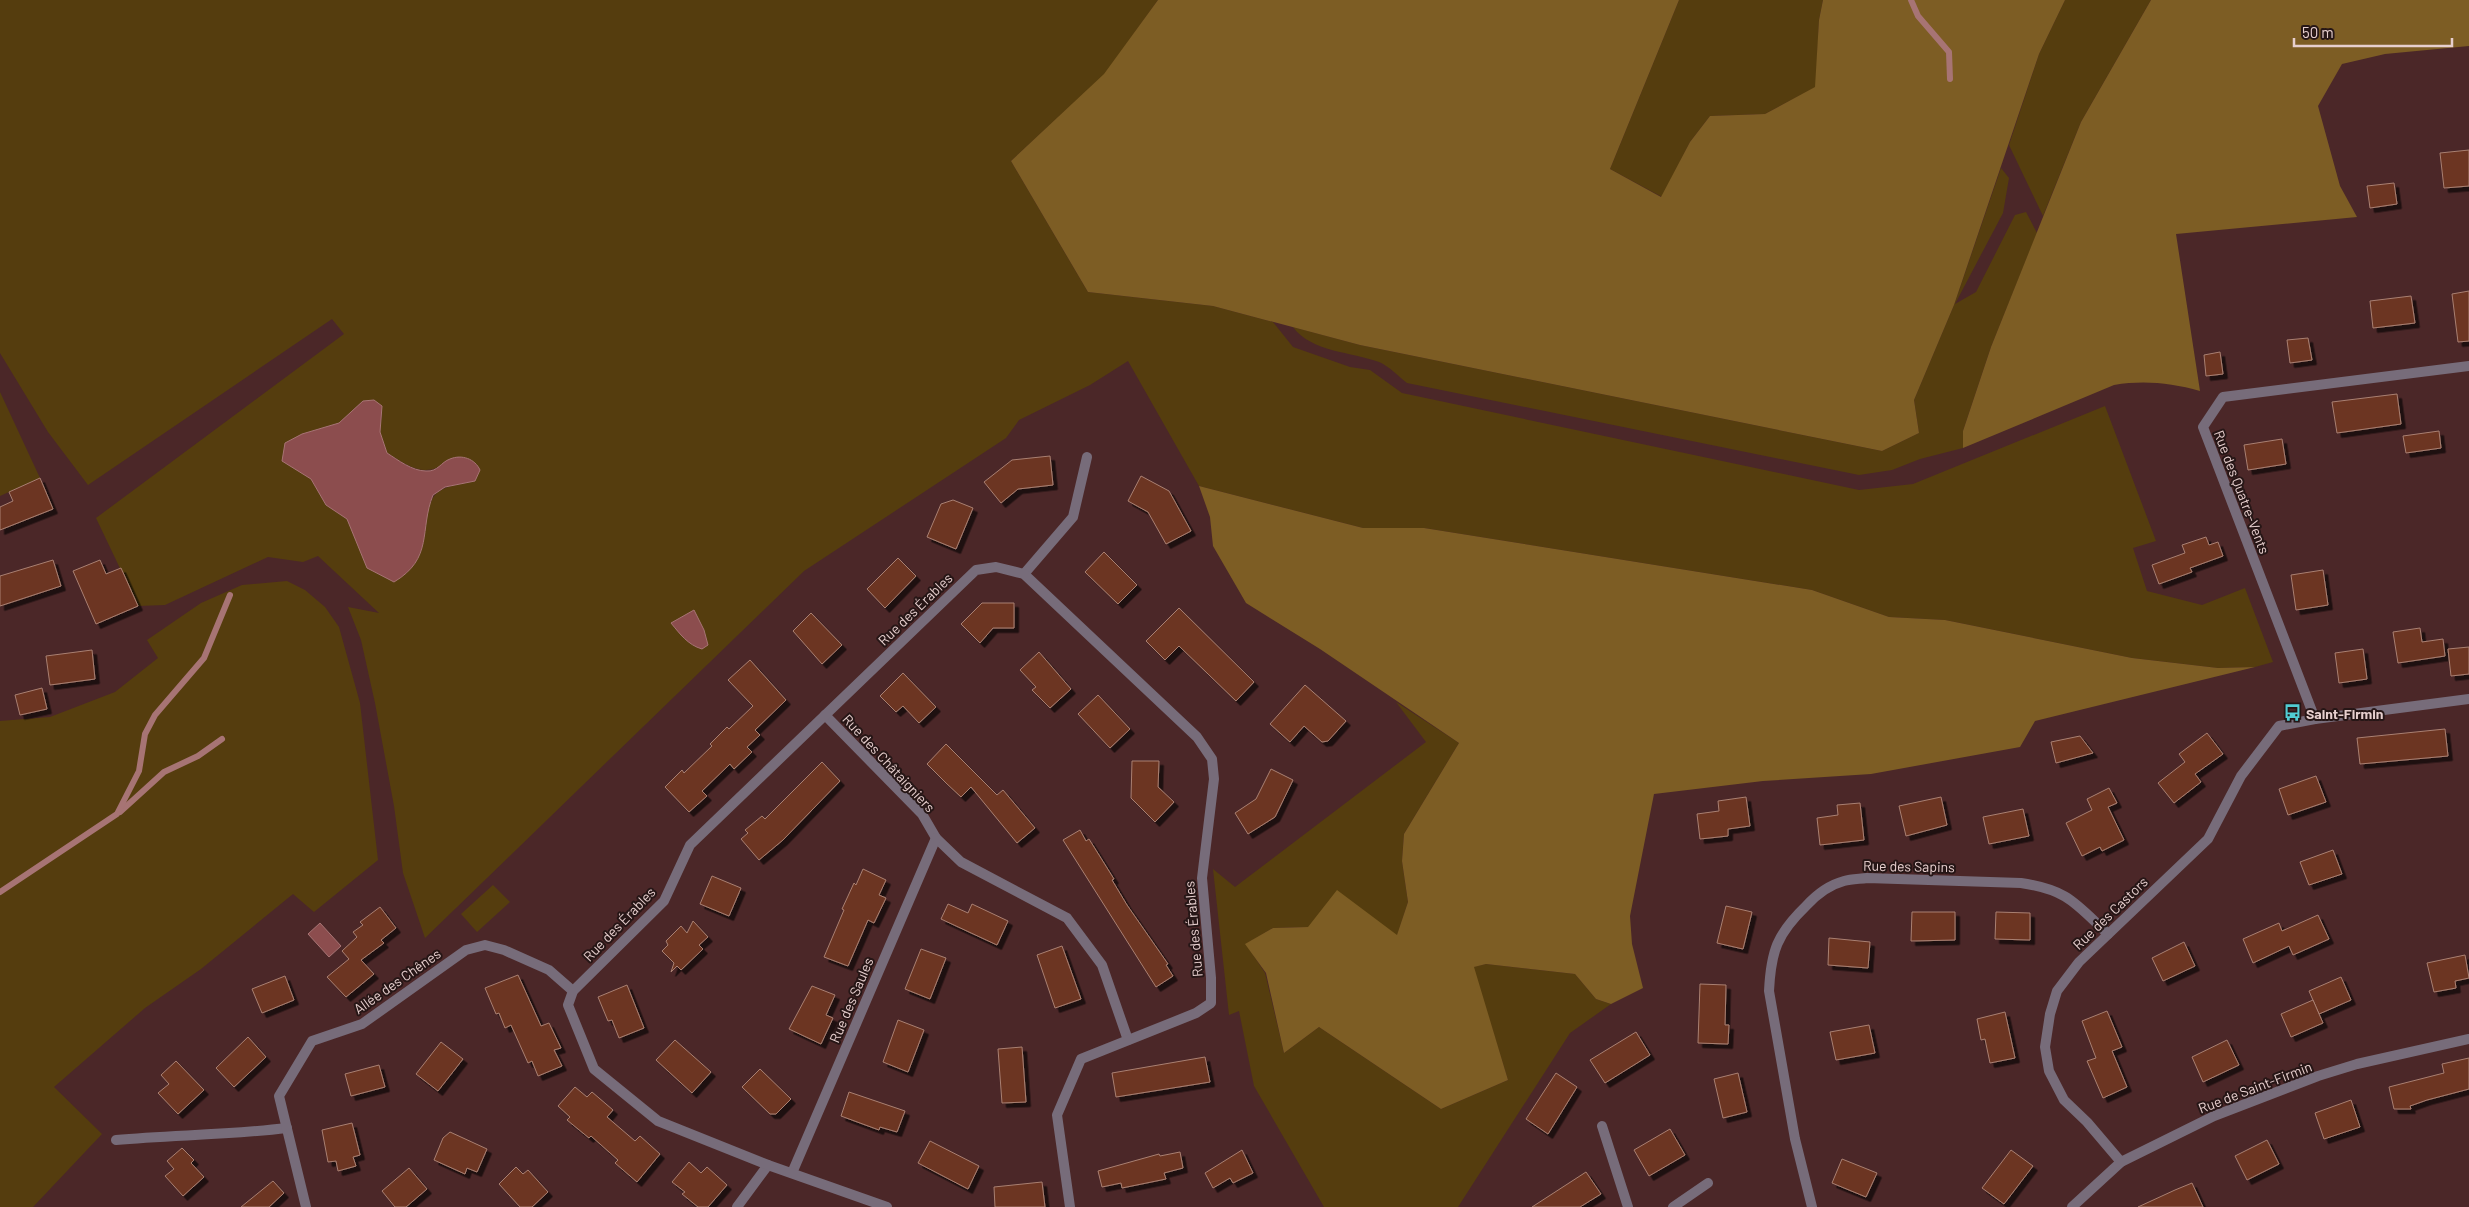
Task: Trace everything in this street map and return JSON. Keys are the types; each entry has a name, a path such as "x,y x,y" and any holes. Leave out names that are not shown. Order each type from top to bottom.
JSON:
{"street":[{"name":"Rue des Quatre-Vents","path":"2315,719 2203,427 2223,397 2469,366"},
{"path":"1024,574 1073,517 1087,457"},
{"name":"Rue des Érables","path":"573,991 664,901 690,845 976,570 996,567 1024,574 1197,737 1212,759 1214,779 1202,878 1212,978 1211,1003 1196,1013 1082,1059 1057,1115 1070,1207"},
{"name":"Rue des Castors","path":"2121,1162 2087,1122 2064,1100 2049,1072 2045,1047 2050,1014 2057,991 2079,962 2208,839 2241,776 2279,726 2315,719 2469,699"},
{"name":"Rue des Châtaigniers","path":"825,715 922,814 936,838 961,862 1067,918 1102,965 1128,1040"},
{"name":"Rue des Saules","path":"792,1173 936,838"},
{"name":"Rue des Sapins","path":"1812,1207 1795,1137 1770,991 1770,975 1777,944 1786,926 1818,894 1844,881 1867,878 2021,883 2046,887 2068,896 2108,934"},
{"name":"Allée des Chênes","path":"306,1207 279,1096 312,1041 362,1024 466,950 484,944 504,950 549,970 573,991"},
{"path":"573,991 568,1005 594,1069 658,1121 768,1165 887,1207"},
{"name":"Rue de Saint-Firmin","path":"2072,1207 2121,1162 2214,1116 2318,1076 2357,1064 2469,1039"},
{"path":"1602,1126 1628,1207"},
{"path":"116,1140 178,1134 242,1134 287,1128"},
{"path":"737,1207 768,1165"},
{"path":"1673,1207 1708,1183"}],"shaded area":[{"path":"0,0 1158,0 1105,74 1011,161 1088,292 1213,306 1273,322 1293,347 1350,367 1370,370 1402,393 1859,490 1913,484 2105,406 2156,541 2133,548 2147,591 2202,605 2245,588 2273,662 2255,667 2218,668 2132,658 1945,620 1889,617 1812,590 1424,528 1363,528 1199,486 1128,361 1090,385 1019,420 1006,438 804,571 425,938 403,873 394,806 375,703 361,640 348,607 379,613 318,556 303,562 268,557 165,605 138,606 96,518 344,334 332,319 88,485 48,432 0,353","holes":["363,401 382,412 380,432 387,453 411,467 426,470 433,469 450,459 475,481 443,489 434,496 431,502 357,539 347,519 326,505 311,479 302,434 339,423"]},
{"path":"1158,0 1679,0 1610,169 1661,197 1690,142 1710,116 1765,114 1815,87 1819,20 1823,0 2065,0 2039,54 1954,305 1914,400 1919,433 1882,451 1360,345 1213,306 1088,292 1011,161 1104,74"},
{"path":"1679,0 1823,0 1819,20 1816,87 1765,114 1710,116 1690,142 1662,197 1610,169"},
{"path":"2065,0 2151,0 2081,122 2043,216 2009,145 2039,54"},
{"path":"2151,0 2469,0 2469,46 2385,54 2342,64 2318,106 2340,186 2357,217 2176,234 2200,391 2157,383 2114,385 1963,448 1963,431 1991,347 2081,122"},
{"path":"2001,168 2009,178 2003,213 1955,304 1976,292 2015,215 2026,212 2037,233 1991,347 1963,431 1963,448 1920,459 1892,470 1859,475 1407,383 1379,362 1310,342 1293,327 1360,345 1882,451 1919,433 1914,400 1954,305"},
{"path":"0,392 40,478 0,496"},
{"path":"374,400 382,406 380,432 387,453 405,465 421,471 430,471 447,460 463,457 475,463 480,470 475,481 445,487 433,495 420,553 407,573 394,582 367,568 347,519 326,505 311,479 282,461 285,443 302,434 339,423 363,401"},
{"path":"1199,486 1363,528 1424,528 1812,590 1889,617 1945,620 2132,658 2218,668 2255,667 2035,721 2020,747 1871,774 1763,781 1654,794 1630,916 1632,944 1643,988 1611,1004 1596,999 1575,974 1486,964 1474,967 1508,1080 1441,1109 1319,1027 1284,1053 1266,973 1245,944 1273,928 1308,927 1337,890 1397,935 1408,902 1402,861 1404,834 1459,743 1320,649 1246,603 1213,546 1210,517"},
{"path":"287,581 305,590 325,607 339,627 360,703 378,860 314,912 293,894 201,969 145,1008 54,1087 102,1134 33,1207 0,1207 0,721 50,717 115,692 158,658 147,640 201,603 242,585"},
{"path":"694,610 704,630 708,645 702,649 688,642 671,623"},
{"path":"1396,702 1459,743 1404,834 1402,861 1408,902 1397,936 1308,927 1273,928 1246,944 1265,973 1284,1053 1319,1027 1441,1109 1508,1080 1473,967 1486,964 1575,974 1596,999 1611,1004 1570,1033 1458,1207 1324,1207 1254,1086 1239,1011 1229,1015 1213,869 1235,887 1426,742"},
{"path":"493,885 510,902 477,932 461,914"},
{"path":"320,923 341,946 329,957 308,934"}],"building":[{"path":"2469,150 2469,186 2444,188 2440,153"},
{"path":"2394,183 2397,204 2370,208 2367,186"},
{"path":"2469,291 2469,341 2458,342 2452,294"},
{"path":"2411,296 2415,323 2373,328 2370,301"},
{"path":"2308,338 2312,360 2290,363 2287,340"},
{"path":"2220,352 2223,374 2206,376 2204,355"},
{"path":"2397,394 2401,424 2337,433 2332,402"},
{"path":"2439,431 2441,448 2406,453 2403,436"},
{"path":"2282,439 2286,464 2248,470 2244,445"},
{"path":"1050,456 1053,485 1018,489 1001,503 984,482 1012,460"},
{"path":"1141,476 1169,491 1191,531 1166,544 1148,512 1128,501"},
{"path":"40,478 53,509 0,530 0,507 13,501 9,492"},
{"path":"953,500 973,508 956,549 927,537 941,504"},
{"path":"2206,537 2209,545 2218,542 2223,556 2190,568 2192,572 2159,584 2152,565 2185,553 2182,545"},
{"path":"1104,552 1137,585 1118,604 1085,572"},
{"path":"898,558 916,576 885,608 867,589"},
{"path":"53,560 61,586 0,606 0,576"},
{"path":"100,560 106,574 121,568 138,606 96,624 73,571"},
{"path":"2323,570 2328,605 2296,610 2291,575"},
{"path":"982,603 1014,603 1014,628 993,628 980,643 961,624"},
{"path":"1179,608 1254,682 1236,701 1179,646 1165,660 1146,641"},
{"path":"811,613 842,645 822,664 793,631"},
{"path":"2420,628 2422,642 2443,639 2445,656 2398,663 2393,632"},
{"path":"2469,647 2469,674 2451,676 2448,649"},
{"path":"2363,649 2367,679 2339,683 2335,653"},
{"path":"92,650 95,679 50,685 46,656"},
{"path":"1039,652 1071,689 1050,708 1032,690 1036,687 1020,670"},
{"path":"750,660 786,700 755,730 760,735 747,747 752,752 734,769 730,764 702,791 707,796 689,812 665,787 682,770 684,773 712,746 710,744 727,727 729,729 753,706 728,680"},
{"path":"903,673 936,707 919,723 903,706 896,712 880,696"},
{"path":"1305,685 1346,721 1328,741 1322,742 1304,726 1290,742 1270,724"},
{"path":"42,688 47,709 20,715 15,695"},
{"path":"1098,695 1130,729 1110,748 1078,714"},
{"path":"2445,729 2448,756 2360,764 2357,738"},
{"path":"2207,733 2223,754 2195,774 2201,782 2174,803 2158,783 2185,762 2179,754"},
{"path":"2080,736 2093,753 2056,763 2051,742"},
{"path":"946,744 997,795 1003,790 1035,828 1017,843 971,787 961,797 946,783 927,764"},
{"path":"1132,761 1159,761 1158,787 1174,802 1155,822 1131,798"},
{"path":"822,762 840,781 783,840 759,860 741,839 748,833 745,830 762,816 765,819"},
{"path":"1271,769 1293,780 1275,817 1248,834 1235,813 1256,799"},
{"path":"2316,776 2326,802 2288,815 2279,789"},
{"path":"2109,788 2117,803 2108,807 2124,840 2102,851 2100,847 2082,856 2066,823 2092,810 2087,799"},
{"path":"1746,797 1750,826 1728,829 1728,836 1700,839 1697,814 1719,811 1718,801"},
{"path":"1941,797 1947,825 1906,836 1899,806"},
{"path":"1860,803 1864,840 1820,845 1817,818 1838,815 1837,805"},
{"path":"2023,809 2029,836 1989,844 1983,817"},
{"path":"1080,830 1086,841 1089,839 1114,879 1112,880 1127,905 1168,964 1166,965 1173,976 1156,987 1063,840"},
{"path":"2333,850 2342,874 2309,885 2300,862"},
{"path":"863,869 886,880 879,895 886,898 874,923 868,920 848,966 824,957 844,910 842,909"},
{"path":"712,876 741,888 729,916 700,904"},
{"path":"948,904 968,913 972,904 1008,921 997,945 941,919"},
{"path":"1726,906 1752,912 1743,949 1717,943"},
{"path":"380,907 396,928 381,940 384,943 361,960 374,974 346,997 327,977 349,959 342,951 357,937 353,932 363,925 360,922"},
{"path":"1912,912 1955,912 1955,940 1911,941"},
{"path":"1996,912 2030,913 2030,940 1995,939"},
{"path":"2318,915 2329,939 2293,955 2289,946 2253,963 2243,939 2279,923 2282,931"},
{"path":"693,921 708,937 699,945 703,949 681,970 677,966 671,972 674,963 662,951 668,945 666,941 681,926 687,933"},
{"path":"1829,938 1870,942 1868,968 1828,965"},
{"path":"2184,942 2195,966 2163,981 2152,958"},
{"path":"1062,946 1081,999 1055,1008 1037,955"},
{"path":"921,949 946,958 930,999 905,989"},
{"path":"2465,955 2469,978 2455,981 2456,988 2434,992 2427,963"},
{"path":"518,975 541,1026 549,1023 561,1048 554,1050 562,1066 538,1076 532,1061 528,1063 511,1025 505,1028 499,1013 496,1014 485,988"},
{"path":"285,976 294,1000 262,1013 252,989"},
{"path":"2341,977 2351,1000 2319,1014 2309,991"},
{"path":"1700,984 1726,985 1725,1025 1729,1025 1728,1044 1698,1043"},
{"path":"627,985 644,1028 619,1038 612,1020 608,1021 598,997"},
{"path":"812,986 835,995 826,1015 833,1018 821,1044 789,1029"},
{"path":"2313,1000 2323,1023 2291,1037 2281,1014"},
{"path":"2107,1011 2122,1047 2112,1051 2127,1087 2103,1098 2087,1061 2096,1058 2082,1021"},
{"path":"2005,1012 2015,1058 1990,1063 1985,1039 1981,1040 1977,1019"},
{"path":"898,1020 924,1030 908,1072 883,1062"},
{"path":"1869,1025 1875,1053 1836,1060 1830,1032"},
{"path":"1636,1032 1650,1055 1605,1083 1590,1060"},
{"path":"248,1037 266,1057 234,1087 216,1068"},
{"path":"675,1040 711,1072 692,1093 656,1060"},
{"path":"2227,1040 2239,1065 2203,1082 2192,1057"},
{"path":"441,1042 463,1059 438,1091 416,1074"},
{"path":"1022,1047 1026,1102 1002,1103 998,1049"},
{"path":"1205,1057 1210,1082 1116,1097 1112,1073"},
{"path":"2469,1058 2469,1089 2427,1100 2410,1106 2411,1109 2394,1109 2389,1087 2444,1073 2442,1064"},
{"path":"176,1061 204,1090 178,1114 158,1093 169,1084 161,1075"},
{"path":"379,1065 385,1087 351,1096 345,1074"},
{"path":"760,1069 791,1099 776,1114 770,1114 742,1087"},
{"path":"1556,1073 1577,1087 1548,1134 1526,1119"},
{"path":"1738,1073 1747,1112 1723,1118 1714,1079"},
{"path":"575,1087 587,1097 592,1092 613,1110 607,1117 635,1141 640,1136 660,1154 637,1182 615,1163 618,1160 591,1136 589,1138 567,1120 570,1117 558,1106"},
{"path":"849,1092 905,1111 897,1132 880,1127 879,1130 841,1116"},
{"path":"2351,1100 2360,1127 2324,1139 2315,1113"},
{"path":"352,1123 360,1155 353,1157 356,1166 338,1171 336,1161 328,1162 322,1130"},
{"path":"1670,1129 1685,1155 1649,1176 1634,1150"},
{"path":"450,1132 487,1149 477,1172 467,1168 465,1174 434,1160 443,1138"},
{"path":"2267,1140 2279,1164 2247,1180 2235,1156"},
{"path":"930,1141 979,1166 968,1189 918,1163"},
{"path":"182,1148 194,1160 191,1163 204,1177 183,1196 165,1176 174,1169 167,1161"},
{"path":"1242,1150 1253,1173 1233,1183 1230,1178 1213,1188 1205,1173"},
{"path":"2011,1150 2033,1166 2004,1204 1982,1188"},
{"path":"1180,1152 1183,1168 1164,1173 1166,1179 1122,1188 1121,1183 1102,1187 1098,1171 1159,1154 1160,1156"},
{"path":"1842,1159 1877,1173 1866,1197 1832,1183"},
{"path":"689,1162 701,1173 707,1167 727,1185 708,1207 698,1207 682,1194 685,1192 672,1182"},
{"path":"516,1167 523,1174 528,1170 548,1192 532,1207 520,1207 499,1184"},
{"path":"409,1168 427,1189 406,1207 395,1207 382,1191"},
{"path":"1586,1172 1601,1194 1580,1207 1532,1207"},
{"path":"273,1181 284,1193 269,1207 241,1207"},
{"path":"1042,1182 1045,1207 995,1207 994,1187"},
{"path":"2192,1183 2203,1207 2138,1207 2175,1190"}],"waterway":[{"path":"1911,0 1918,16 1949,52 1950,79"},
{"path":"0,892 117,814 139,771 145,734 155,715 204,658 230,595"},
{"path":"120,812 164,772 198,756 222,739"}],"place":[{"name":"Saint-Firmin","path":"2292,713"}]}
